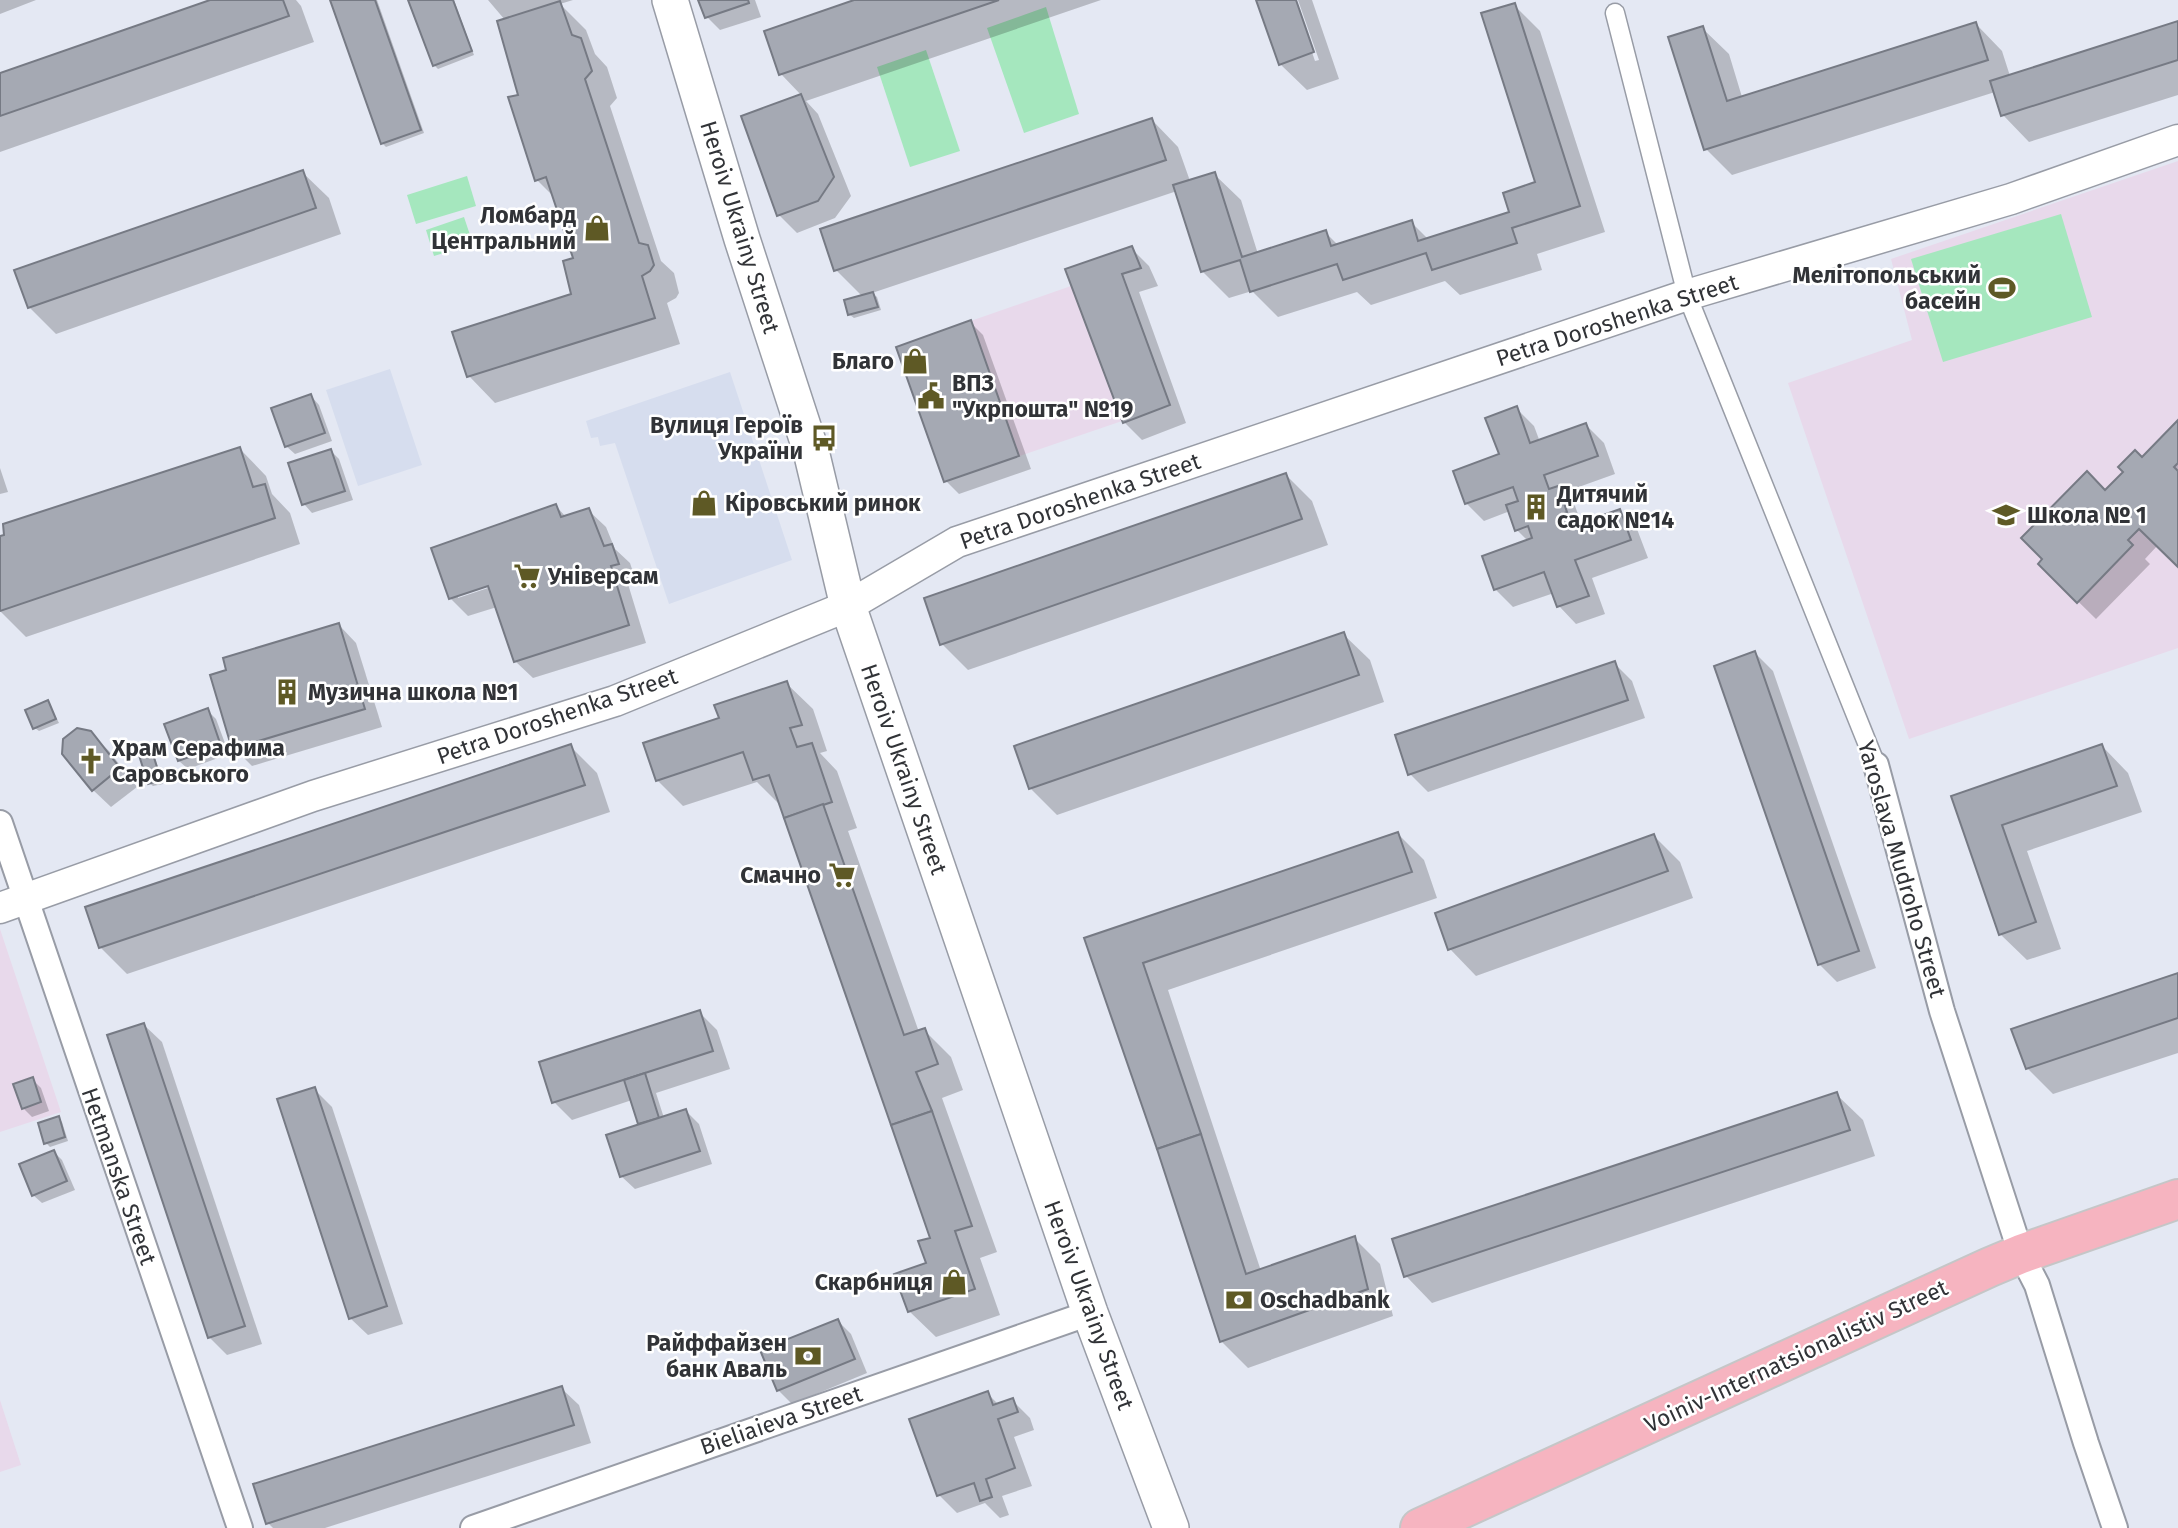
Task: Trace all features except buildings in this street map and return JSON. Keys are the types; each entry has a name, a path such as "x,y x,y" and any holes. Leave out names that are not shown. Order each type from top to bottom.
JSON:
{"highway":[{"name":"Voiniv-Internatsionalistiv Street","path":"1420,1528 2021,1254 2178,1199"}],"main road":[{"name":"Heroiv Ukrainy Street","path":"670,0 742,239 811,451 848,606 1090,1313 1171,1528"}],"street":[{"name":"Yaroslava Mudroho Street","path":"1615,13 1687,295 1876,765 1942,1012 2021,1254 2038,1285 2115,1528"},
{"name":"Petra Doroshenka Street","path":"13,905 313,796 615,701 848,606 957,542 1687,295 2011,199 2178,140"},
{"name":"Hetmanska Street","path":"0,823 13,905 240,1528"},
{"name":"Bieliaieva Street","path":"473,1528 1090,1313"}],"shaded area":[{"name":"Школа № 1","path":"2178,161 2178,648 1909,739 1788,383 1912,340 1891,259"},
{"path":"1071,286 1122,421 944,482 896,347"},
{"path":"390,369 422,465 358,486 326,390"},
{"name":"Кіровський ринок","path":"730,372 792,560 669,604 615,443 600,446 598,437 591,438 586,421"},
{"path":"0,929 61,1112 0,1132"},
{"path":"0,1400 21,1465 0,1472"}],"green space":[{"path":"1046,7 1079,114 1024,133 987,28"},
{"path":"926,50 960,151 910,167 877,67"},
{"path":"467,176 476,206 416,224 407,195"},
{"name":"Мелітопольський басейн","path":"2061,214 2092,317 1943,362 1911,259"},
{"path":"464,217 473,244 434,256 426,230"}],"place":[{"name":"Ломбард Центральний","path":"597,228"},
{"name":"Мелітопольський басейн","path":"2002,288"},
{"name":"Благо","path":"915,361"},
{"name":"ВПЗ \"Укрпошта\" №19","path":"931,396"},
{"name":"Вулиця Героїв України","path":"824,438"},
{"name":"Кіровський ринок","path":"704,503"},
{"name":"Дитячий садок №14","path":"1536,507"},
{"name":"Школа № 1","path":"2006,515"},
{"name":"Універсам","path":"527,576"},
{"name":"Музична школа №1","path":"287,692"},
{"name":"Храм Серафима Саровського","path":"91,761"},
{"name":"Смачно","path":"842,875"},
{"name":"Скарбниця","path":"954,1282"},
{"name":"Oschadbank","path":"1239,1300"},
{"name":"Райффайзен банк Аваль","path":"808,1356"}]}
